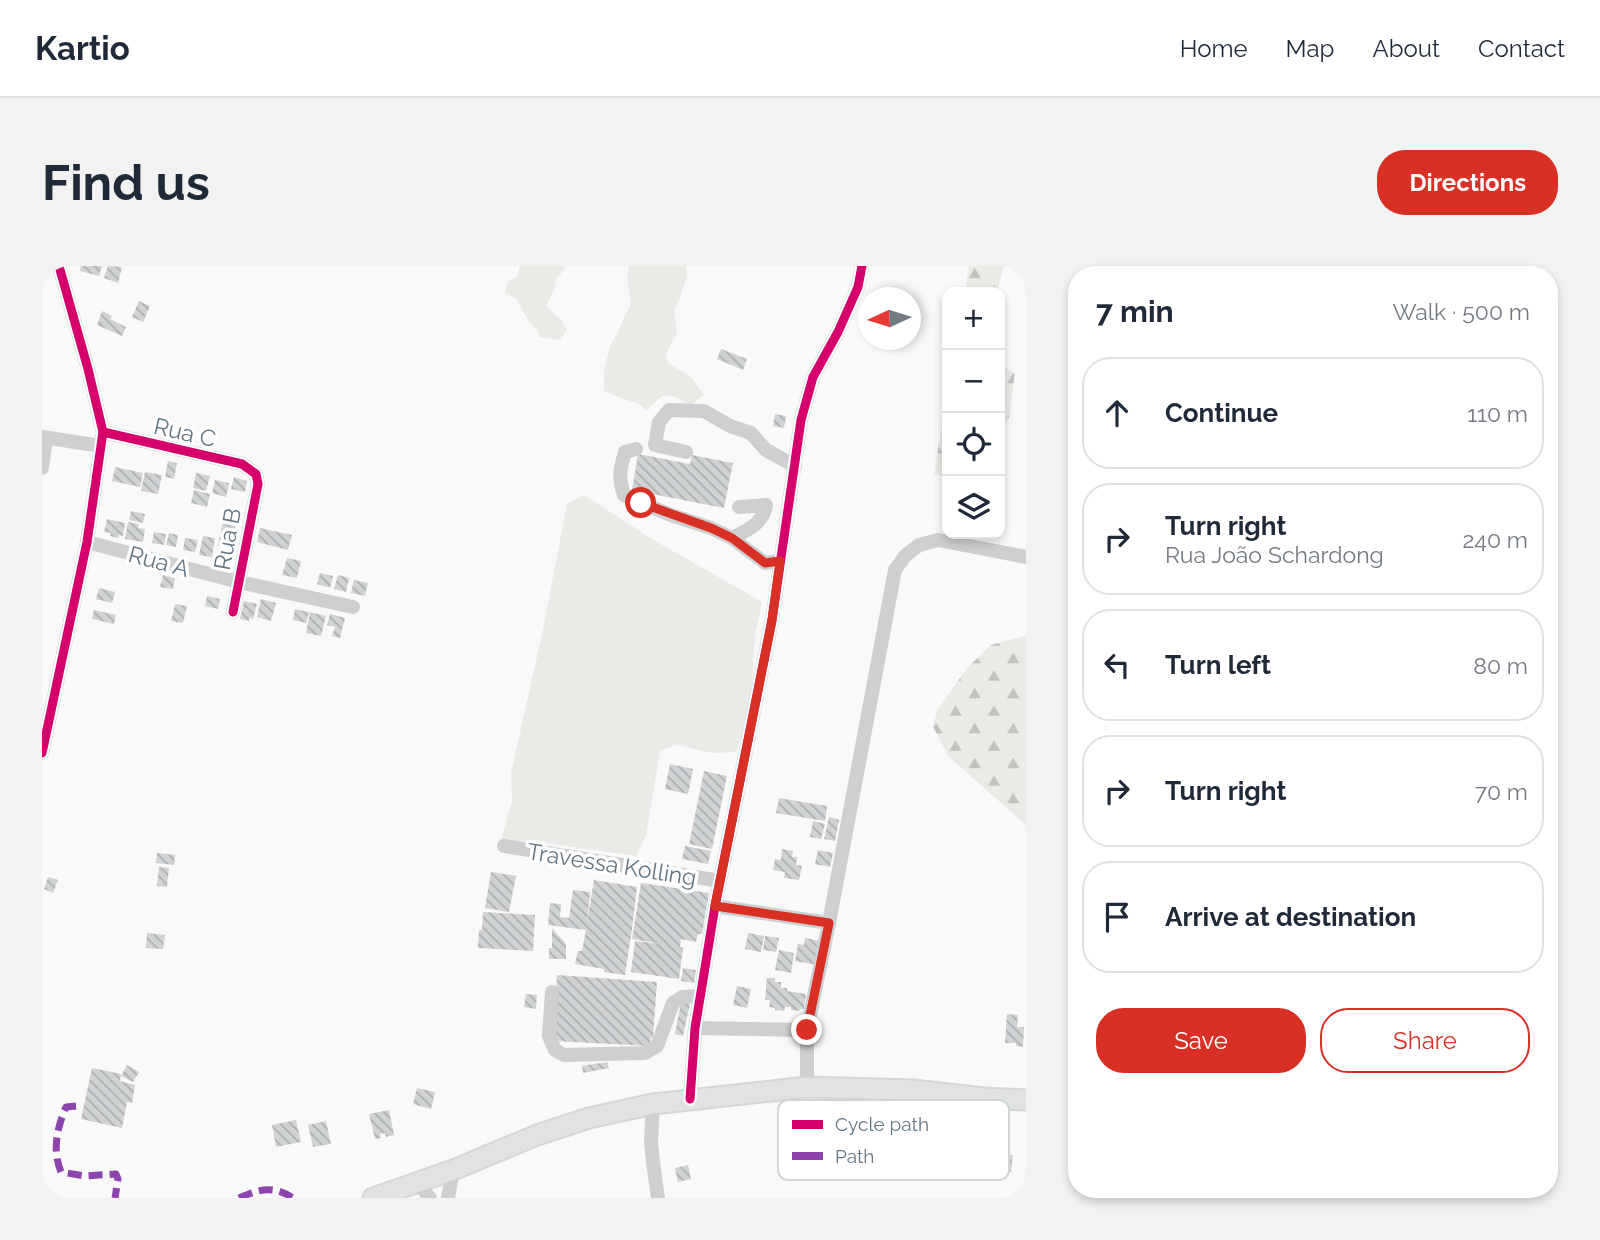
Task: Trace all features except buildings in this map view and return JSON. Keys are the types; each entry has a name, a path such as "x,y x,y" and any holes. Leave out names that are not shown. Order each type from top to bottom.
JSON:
{"main road":[{"path":"373,1198 424,1190 453,1170 550,1131 589,1118 653,1104 807,1087 913,1090 1026,1100"}],"street":[{"path":"42,753 87,542 102,439 88,369 59,266"},
{"path":"690,1099 700,996 715,906 772,620 801,420 813,377 858,287 862,266"},
{"path":"686,452 655,445 659,422 669,410 704,411 730,426 751,433 766,450 794,466"},
{"path":"42,468 44,437"},
{"name":"Rua C","path":"44,437 102,439 242,464 256,474"},
{"path":"636,449 625,452 621,464 619,480 624,495 732,538 765,563 780,561"},
{"name":"Rua B","path":"233,612 258,484 256,474"},
{"path":"732,538 752,528 765,513 766,505 739,507"},
{"path":"807,1087 807,1030 895,570 905,556 919,545 938,540 1026,557"},
{"name":"Rua A","path":"87,542 239,582 353,607"},
{"name":"Travessa Kolling","path":"504,846 720,881"},
{"path":"715,906 829,923"},
{"path":"552,992 549,1036 555,1050 564,1055 645,1053 657,1046 673,1003 682,997 700,996"},
{"path":"695,1028 807,1030"},
{"path":"653,1104 651,1141 658,1198"},
{"path":"448,1198 453,1170"}],"green space":[{"path":"520,266 565,266 556,279 546,306 567,330 559,340 540,337 517,299 505,293 508,282 517,277"},
{"path":"629,266 686,266 687,276 674,309 677,333 666,354 668,363 691,377 704,395 691,405 673,396 662,396 646,410 640,404 604,391 604,371 610,346 631,305 627,278"},
{"path":"969,266 1004,266 998,287 966,287"},
{"path":"1005,367 1015,373 1009,418 1005,424"},
{"path":"942,425 942,476 934,474"},
{"path":"584,495 652,539 762,602 755,636 750,710 736,752 713,753 676,745 660,751 646,836 636,856 538,842 501,840 512,801 511,773 567,504"},
{"path":"1026,636 1026,825 949,757 933,727 937,711 967,668 991,645"}],"marked path":[{"path":"76,1106 66,1107 58,1131 56,1147 61,1172 85,1176 116,1174 118,1179 115,1198"},
{"path":"239,1198 266,1190 279,1191 293,1198"}],"cycle path":[{"path":"42,753 87,542 103,432 59,266"},
{"path":"690,1099 695,1028 715,906 772,620 801,420 813,377 838,332 858,287 862,266"},
{"path":"103,432 242,464 256,474 258,484 233,612"}],"route":[{"path":"641,503 732,538 765,563 780,561 772,620 715,906 829,923 807,1030"}]}
